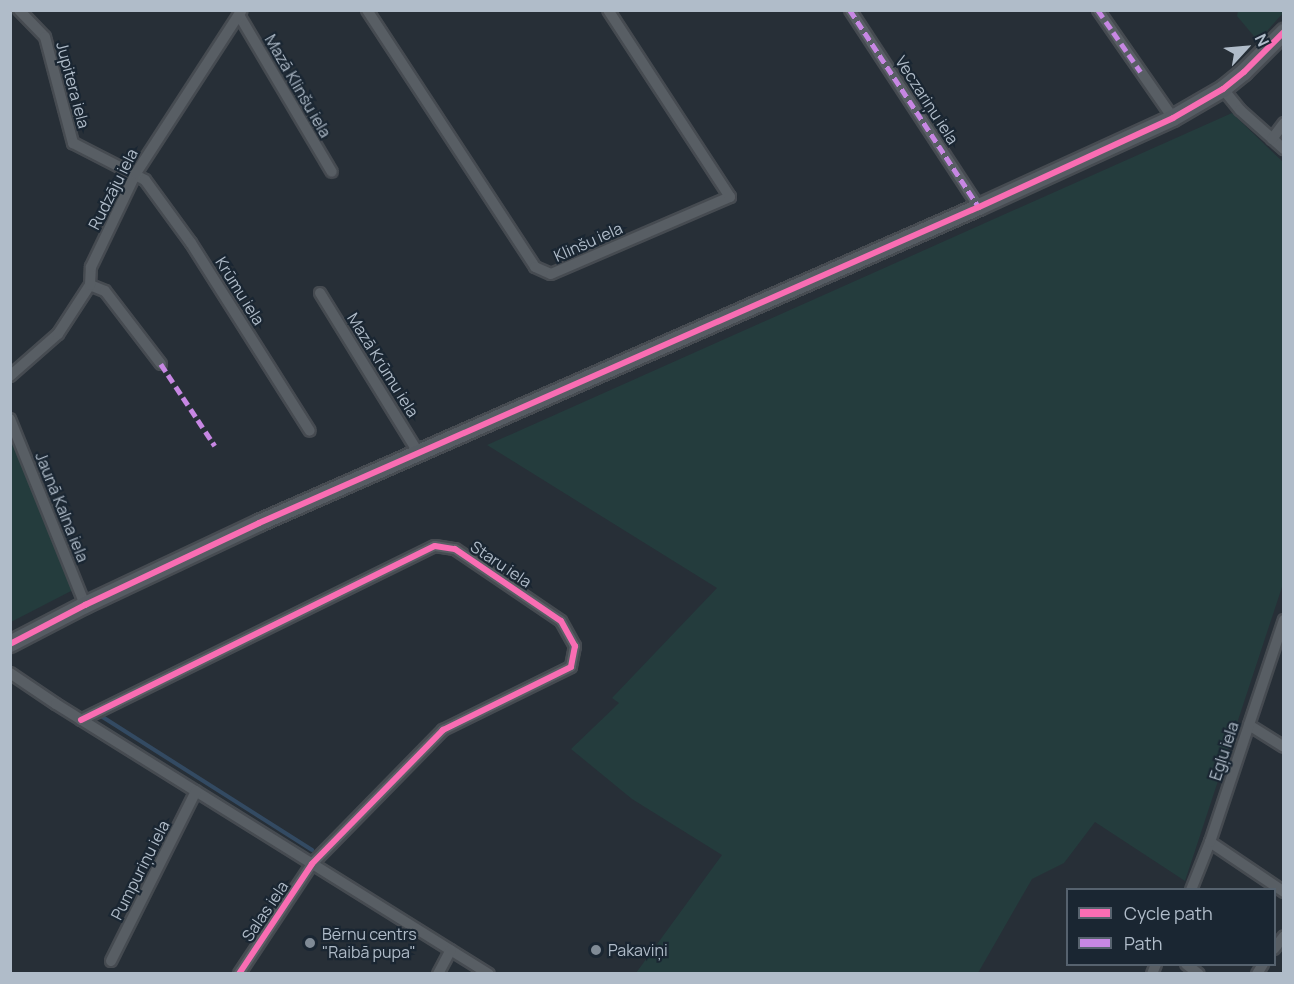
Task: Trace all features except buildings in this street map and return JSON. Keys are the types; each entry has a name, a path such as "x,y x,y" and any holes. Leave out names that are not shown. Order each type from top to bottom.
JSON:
{"main road":[{"path":"10,644 85,605 259,523 979,207 1173,118 1223,89 1244,72 1284,32"}],"street":[{"name":"Klinšu iela","path":"367,10 535,267 551,274 730,197 608,10"},
{"name":"Veczariņu iela","path":"850,10 979,207"},
{"path":"1098,10 1173,118"},
{"name":"Jupitera iela","path":"20,11 45,37 73,143 122,169 135,173"},
{"name":"Rudzāju iela","path":"10,376 58,334 90,285 91,267 135,173 240,13"},
{"name":"Mazā Klinšu iela","path":"240,13 332,172"},
{"path":"1223,89 1240,110 1284,149"},
{"path":"1272,139 1284,123"},
{"name":"Krūmu iela","path":"135,173 145,180 191,243 310,431"},
{"path":"90,285 105,291 161,364"},
{"name":"Mazā Krūmu iela","path":"320,293 419,454"},
{"name":"Jaunā Kalna iela","path":"10,419 85,605"},
{"name":"Staru iela","path":"81,720 435,546 455,549 561,621 575,646 571,667 551,679 443,730 312,864"},
{"name":"Egļu iela","path":"1192,888 1210,842 1284,620"},
{"path":"10,673 81,720 489,974"},
{"path":"1249,725 1284,747"},
{"name":"Pumpuriņu iela","path":"111,961 195,791"},
{"path":"1210,842 1284,892"},
{"name":"Salas iela","path":"239,974 312,864"},
{"path":"438,974 451,950"}],"green space":[{"path":"1283,10 1284,12 1258,41 1237,16 1238,11"},
{"path":"1232,113 1283,162 1283,584 1185,881 1095,822 1064,863 1032,879 978,973 636,973 722,855 632,799 571,749 619,703 612,698 717,588 487,445"},
{"path":"10,432 73,590 11,622 10,622"}],"waterway":[{"path":"101,716 312,850"}],"marked path":[{"path":"850,10 979,207"},
{"path":"1098,10 1141,72"},
{"path":"161,364 215,446"}],"cycle path":[{"path":"10,644 85,605 259,523 979,207 1173,118 1223,89 1244,72 1284,32"},
{"path":"81,720 435,546 455,549 561,621 575,646 571,667 443,730 312,864 239,974"}],"place":[{"name":"Bērnu centrs \"Raibā pupa\"","path":"310,943"},
{"name":"Pakaviņi","path":"596,950"}]}
